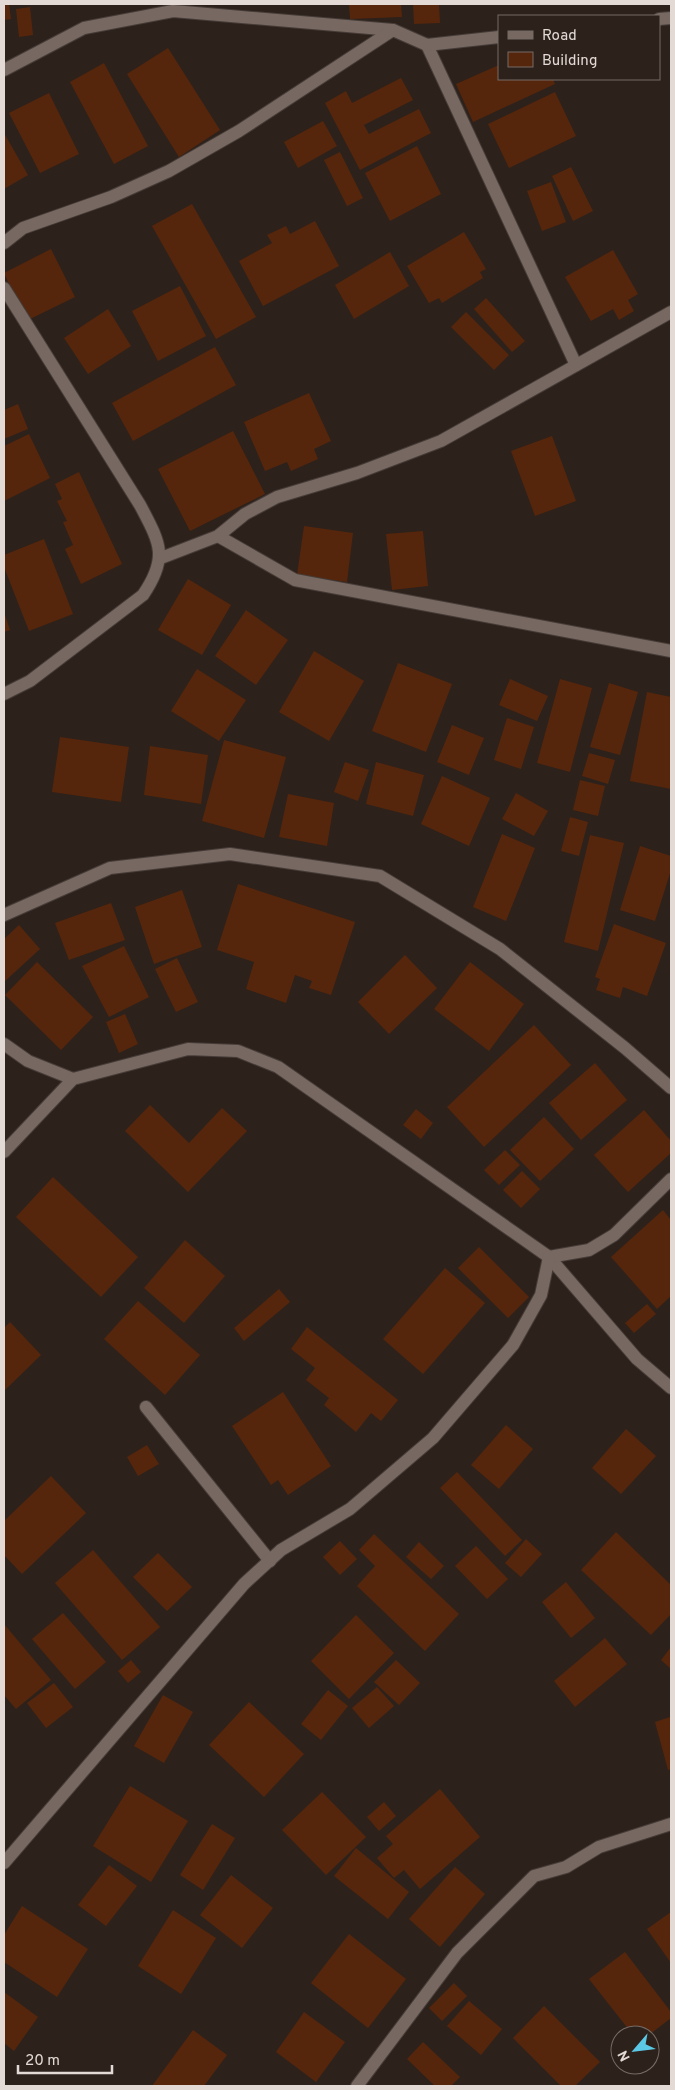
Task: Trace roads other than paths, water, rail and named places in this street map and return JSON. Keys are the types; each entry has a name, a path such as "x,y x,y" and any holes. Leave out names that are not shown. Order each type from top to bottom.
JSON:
{"street":[{"path":"4,70 84,28 172,11 392,30 427,45 498,37"},
{"path":"4,243 23,228 111,197 169,171 239,131 392,30"},
{"path":"427,45 576,365"},
{"path":"4,288 140,505 154,532 161,558 156,577 143,595 30,681 4,694"},
{"path":"161,558 218,536 245,514 277,497 357,473 440,441 671,312"},
{"path":"218,536 295,580 671,651"},
{"path":"4,915 110,868 230,854 380,876 500,949 625,1048 671,1088"},
{"path":"4,1044 28,1061 73,1078"},
{"path":"4,1152 73,1078 188,1049 238,1051 278,1067 549,1257 637,1358 671,1388"},
{"path":"549,1257 589,1250 614,1236 671,1179"},
{"path":"4,1863 244,1584 282,1550 350,1509 433,1438 513,1345 541,1295 549,1257"},
{"path":"146,1407 270,1561"},
{"path":"357,2086 457,1953 534,1876 566,1867 599,1847 671,1824"}]}
